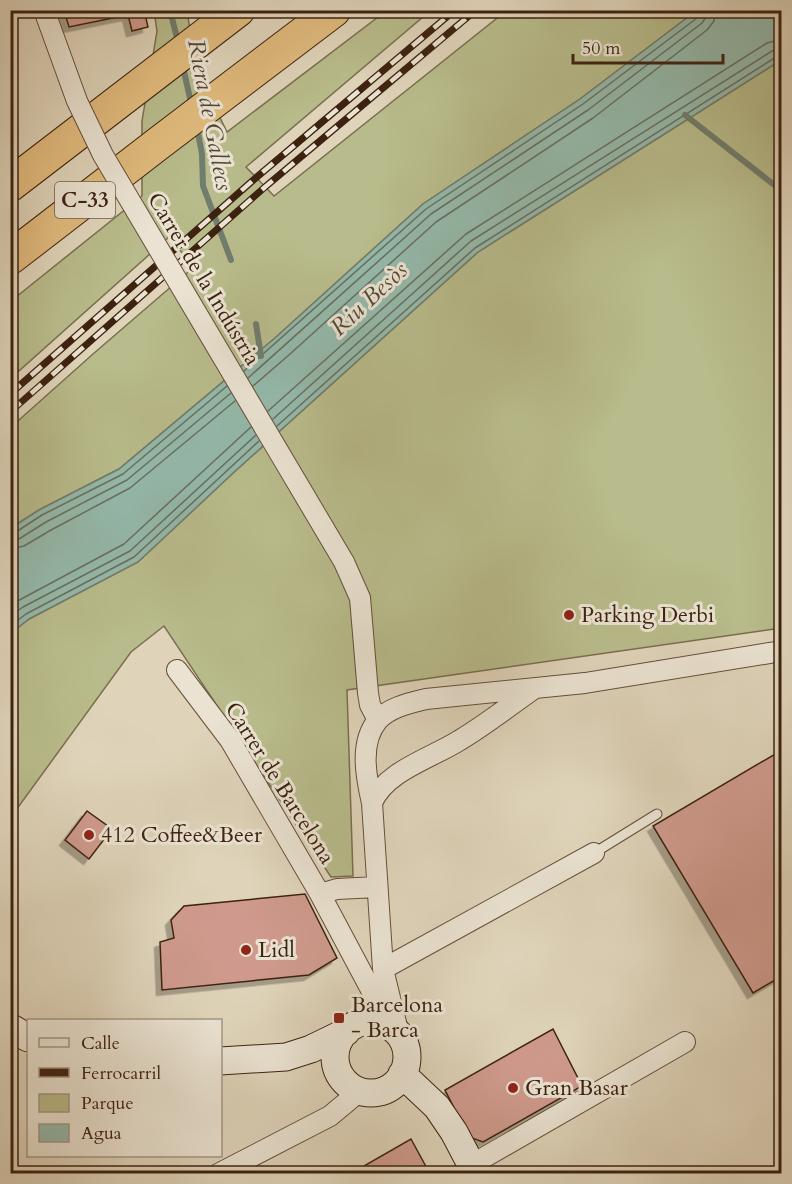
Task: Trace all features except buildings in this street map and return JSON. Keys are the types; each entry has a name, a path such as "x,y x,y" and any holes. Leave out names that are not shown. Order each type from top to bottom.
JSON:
{"highway":[{"name":"C-33","path":"10,258 333,10"},
{"name":"C-33","path":"10,185 232,15"}],"street":[{"name":"Carrer de la Indústria","path":"44,10 77,101 104,155 344,562 360,598 368,693 370,705 378,720"},
{"path":"346,1032 338,1042 335,1059 338,1071 349,1086 360,1092 373,1093 385,1090 398,1081 407,1058 383,969 372,803 367,780 366,754 370,735 378,720 405,705 426,699 585,683 782,651"},
{"name":"Carrer de Barcelona","path":"177,670 230,740 320,894 375,1011"},
{"path":"372,803 386,782 460,741 534,689"},
{"path":"460,741 472,714 469,703 463,696"},
{"path":"383,969 594,853"},
{"name":"Carrer de Barcelona","path":"320,894 337,889 377,886"},
{"path":"222,1061 286,1057 311,1049 346,1032 375,1011 383,969"},
{"path":"375,1011 399,1035"},
{"path":"10,1027 27,1037"},
{"path":"402,1074 437,1107 454,1132 473,1169 685,1041"},
{"path":"286,1057 338,1071"},
{"path":"218,1173 330,1116 360,1092"}],"lane":[{"path":"594,853 657,814"}],"green space":[{"path":"154,11 187,11 196,68 227,132 386,11 430,11 246,167 274,196 506,11 696,11 580,99 423,204 275,338 119,469 39,510 11,528 10,428 194,267 169,237 11,378 11,301 142,196 142,121 157,31"},
{"path":"781,60 781,628 347,690 353,876 331,877 164,626 131,652 11,817 11,633 29,619 138,562 478,252"}],"water":[{"name":"Riu Besòs","path":"696,11 781,11 781,60 478,252 138,562 29,619 11,633 11,528 39,510 119,469 275,338 423,204 580,99"}],"waterway":[{"name":"Riera de Gallecs","path":"170,10 178,42"},
{"name":"Riera de Gallecs","path":"183,67 192,107"},
{"path":"685,115 782,191"},
{"name":"Riera de Gallecs","path":"197,128 202,154 203,186 231,260"},
{"name":"Riera de Gallecs","path":"256,324 261,356"}],"railway":[{"path":"10,394 258,176 455,10"},
{"path":"10,412 265,187 476,10"}],"place":[{"name":"Parking Derbi","path":"569,615"},
{"name":"412 Coffee&Beer","path":"89,835"},
{"name":"Lidl","path":"246,950"},
{"name":"Barcelona - Barca","path":"339,1018"},
{"name":"Gran Basar","path":"513,1088"}]}
